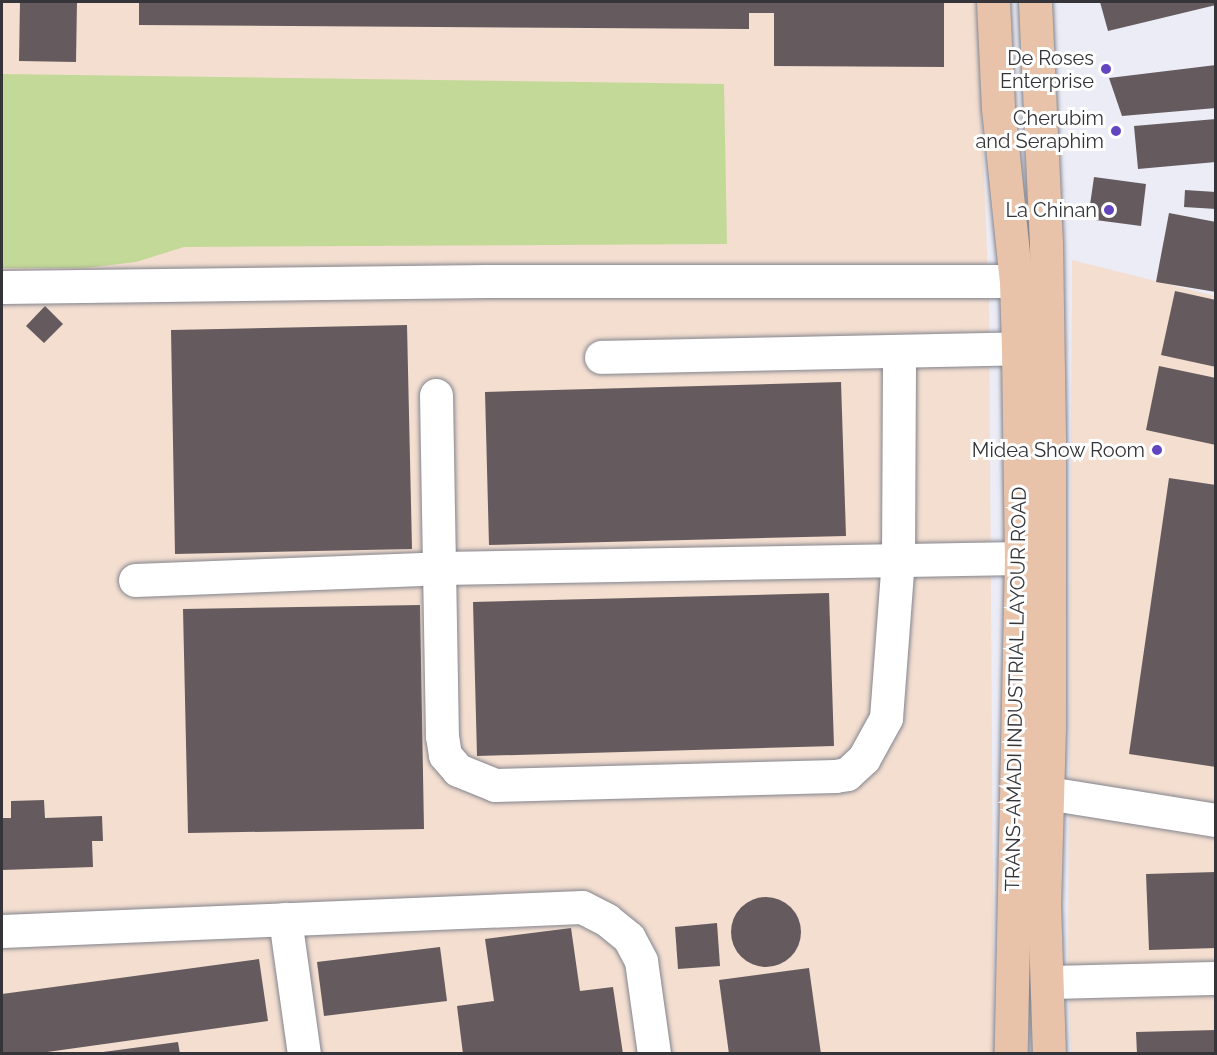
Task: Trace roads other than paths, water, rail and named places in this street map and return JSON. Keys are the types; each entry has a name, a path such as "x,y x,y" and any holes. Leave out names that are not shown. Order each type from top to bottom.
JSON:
{"main road":[{"name":"TRANS-AMADI INDUSTRIAL LAYOUR ROAD","path":"993,2 998,108 1016,281 1018,348 1021,558 1010,982 1011,1053"},
{"name":"TRANS-AMADI INDUSTRIAL LAYOUR ROAD","path":"1035,2 1046,245 1049,445 1044,904 1049,1053"}],"street":[{"path":"2,287 486,281 1016,281"},
{"path":"601,357 1018,348"},
{"path":"436,395 445,755 458,770 495,785 847,774 864,758 886,718 898,557 899,351"},
{"path":"135,580 441,568 898,557 1021,558"},
{"path":"1047,793 1215,820"},
{"path":"2,931 582,908 607,920 629,938 641,961 654,1053"},
{"path":"285,920 303,1053"},
{"path":"1047,982 1215,978"}],"place":[{"name":"De Roses Enterprise","path":"1106,69"},
{"name":"Cherubim and Seraphim","path":"1116,131"},
{"name":"La Chinan","path":"1109,210"},
{"name":"Midea Show Room","path":"1157,450"}]}
